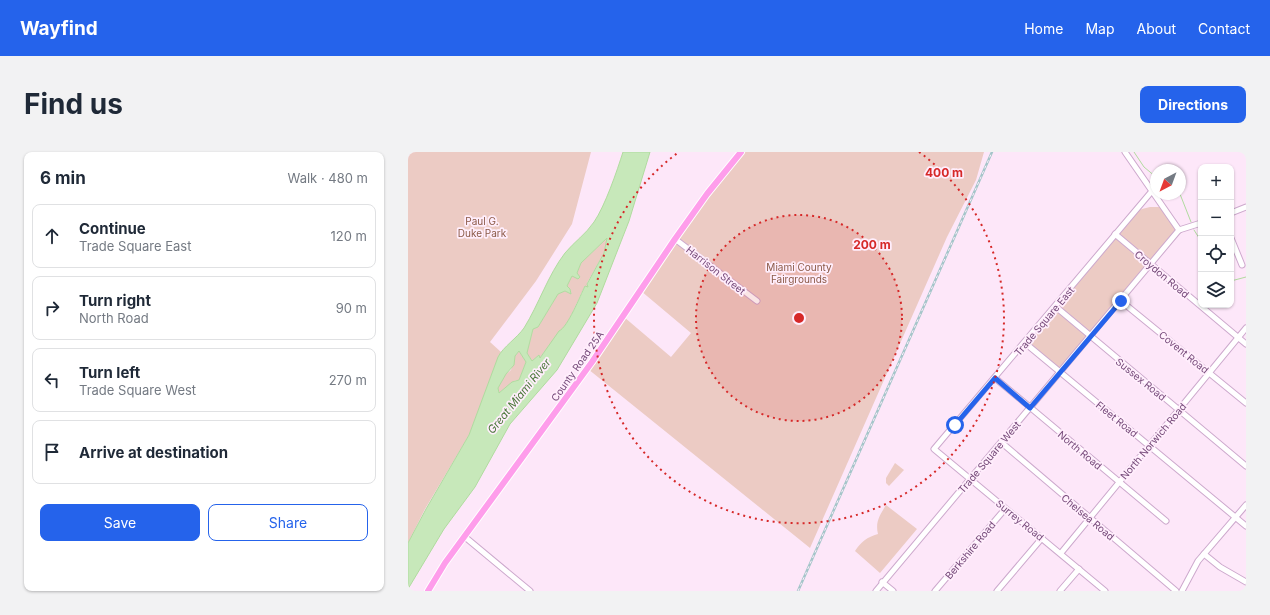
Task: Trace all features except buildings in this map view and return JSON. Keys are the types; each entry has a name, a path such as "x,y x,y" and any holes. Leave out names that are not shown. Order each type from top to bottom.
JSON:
{"main road":[{"name":"County Road 25A","path":"428,591 465,537 590,365 675,238 741,152"}],"street":[{"path":"1125,152 1150,188"},
{"name":"Trade Square East","path":"934,450 1056,307 1150,193"},
{"path":"1158,200 1179,230 1198,224"},
{"path":"1234,212 1246,207"},
{"name":"Trade Square West","path":"876,591 882,582 1002,443 1179,230"},
{"name":"Croydon Road","path":"1115,234 1246,344"},
{"name":"Harrison Street","path":"675,238 757,301"},
{"path":"1234,245 1242,265"},
{"name":"Covent Road","path":"1121,301 1246,404"},
{"name":"Sussex Road","path":"1056,307 1246,466"},
{"name":"North Norwich Road","path":"1061,553 1246,328"},
{"name":"Fleet Road","path":"1025,343 1246,526"},
{"name":"North Road","path":"995,378 1166,521"},
{"name":"Chelsea Road","path":"1002,443 1176,591"},
{"name":"Surrey Road","path":"934,450 1061,553 1105,591"},
{"path":"1182,591 1198,561 1246,505"},
{"name":"Berkshire Road","path":"935,591 1005,509"},
{"path":"465,537 530,591"},
{"path":"997,591 1042,538"},
{"path":"1204,554 1220,567 1246,582"},
{"path":"1060,591 1079,569"},
{"path":"882,582 893,591"}],"green space":[{"name":"Paul G. Duke Park","path":"408,152 591,152 572,224 536,281 490,342 501,352 469,435 425,509 408,543"},
{"name":"Miami County Fairgrounds","path":"741,152 984,152 976,180 947,237 810,548 588,369 624,317 671,357 691,333 641,291"},
{"path":"1150,207 1163,207 1179,230 1060,373 1025,343 1132,214"},
{"path":"607,238 604,253 587,283 588,287 585,286 564,328 540,358 539,355 532,361 527,353 533,329 538,327 558,294 565,291 571,294 570,289 567,286 571,277 577,273 581,263"},
{"path":"519,351 526,362 519,380 514,381 499,393 498,388 506,374 511,370 515,356"},
{"path":"895,463 904,470 889,486 886,483 886,478"},
{"path":"886,505 917,529 880,573 855,551 865,540 878,534 878,522"}],"water":[{"name":"Great Miami River","path":"623,152 650,152 629,221 597,303 557,370 510,424 475,487 444,529 408,589 408,543 469,435 498,357 524,328 565,253 594,222 606,198","holes":["607,238 604,253 587,284 588,287 585,286 570,318 540,358 539,355 532,361 527,353 533,329 538,327 558,294 565,291 571,294 570,289 567,286 572,276 578,279 580,277 577,273 581,263","519,351 526,362 519,380 512,382 499,393 498,388 506,374 514,365 515,356"]}],"waterway":[{"path":"1134,152 1144,167 1150,172"},
{"path":"1182,200 1191,222"},
{"path":"1194,230 1198,236"},
{"path":"1234,280 1246,277"}],"railway":[{"path":"798,591 992,152"}],"route":[{"path":"955,425 995,378 1030,408 1121,301"}]}
